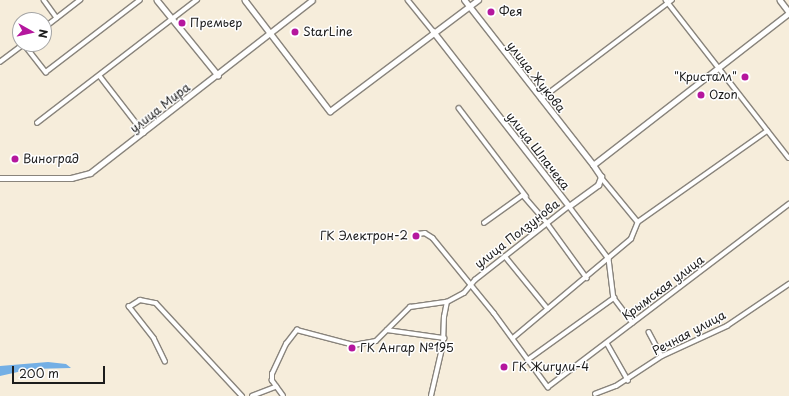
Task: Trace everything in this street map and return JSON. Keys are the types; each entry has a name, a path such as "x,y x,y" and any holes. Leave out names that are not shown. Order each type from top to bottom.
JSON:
{"main road":[{"name":"улица Мира","path":"0,178 72,178 85,175 144,133 312,0"}],"street":[{"path":"44,0 57,18"},
{"path":"52,22 80,0"},
{"path":"30,52 46,72 140,0"},
{"path":"157,0 218,75"},
{"path":"37,122 100,76 197,0"},
{"path":"245,0 330,111 433,31 478,0"},
{"name":"улица Шпачека","path":"408,0 609,259 614,298 633,323"},
{"name":"улица Жукова","path":"464,0 593,165"},
{"path":"541,99 667,1 672,0"},
{"path":"638,222 593,165 789,12 780,0"},
{"path":"667,1 720,67 789,158"},
{"path":"0,62 13,52"},
{"path":"100,76 144,133"},
{"path":"459,108 587,278"},
{"path":"513,338 587,278 609,259 612,254 631,239 638,222 768,131"},
{"name":"улица Ползунова","path":"447,302 464,293 471,285 505,256 598,185 601,177"},
{"path":"484,223 523,195 547,223"},
{"name":"Крымская улица","path":"529,358 548,387 789,204"},
{"path":"418,234 428,234 433,238 529,358 614,298"},
{"path":"505,256 548,309"},
{"name":"Речная улица","path":"595,394 628,380 662,356 727,326 789,284"},
{"path":"165,362 154,339 130,307 140,300 156,303 242,396"},
{"path":"283,396 276,387 272,374 275,365 292,335 297,330 354,345 376,341 410,307 447,302 444,317 444,338 431,396"},
{"path":"387,330 444,338"},
{"path":"649,332 662,356"},
{"path":"607,343 628,380"},
{"path":"252,396 276,387"}],"water":[{"path":"48,362 66,364 71,368 31,369 0,376 0,366"}],"place":[{"name":"Фея","path":"491,12"},
{"name":"Премьер","path":"182,23"},
{"name":"StarLine","path":"295,32"},
{"name":"\"Кристалл\"","path":"745,77"},
{"name":"Ozon","path":"701,95"},
{"name":"Виноград","path":"15,159"},
{"name":"ГК Электрон-2","path":"416,236"},
{"name":"ГК Ангар №195","path":"352,348"},
{"name":"ГК Жигули-4","path":"504,367"}]}
